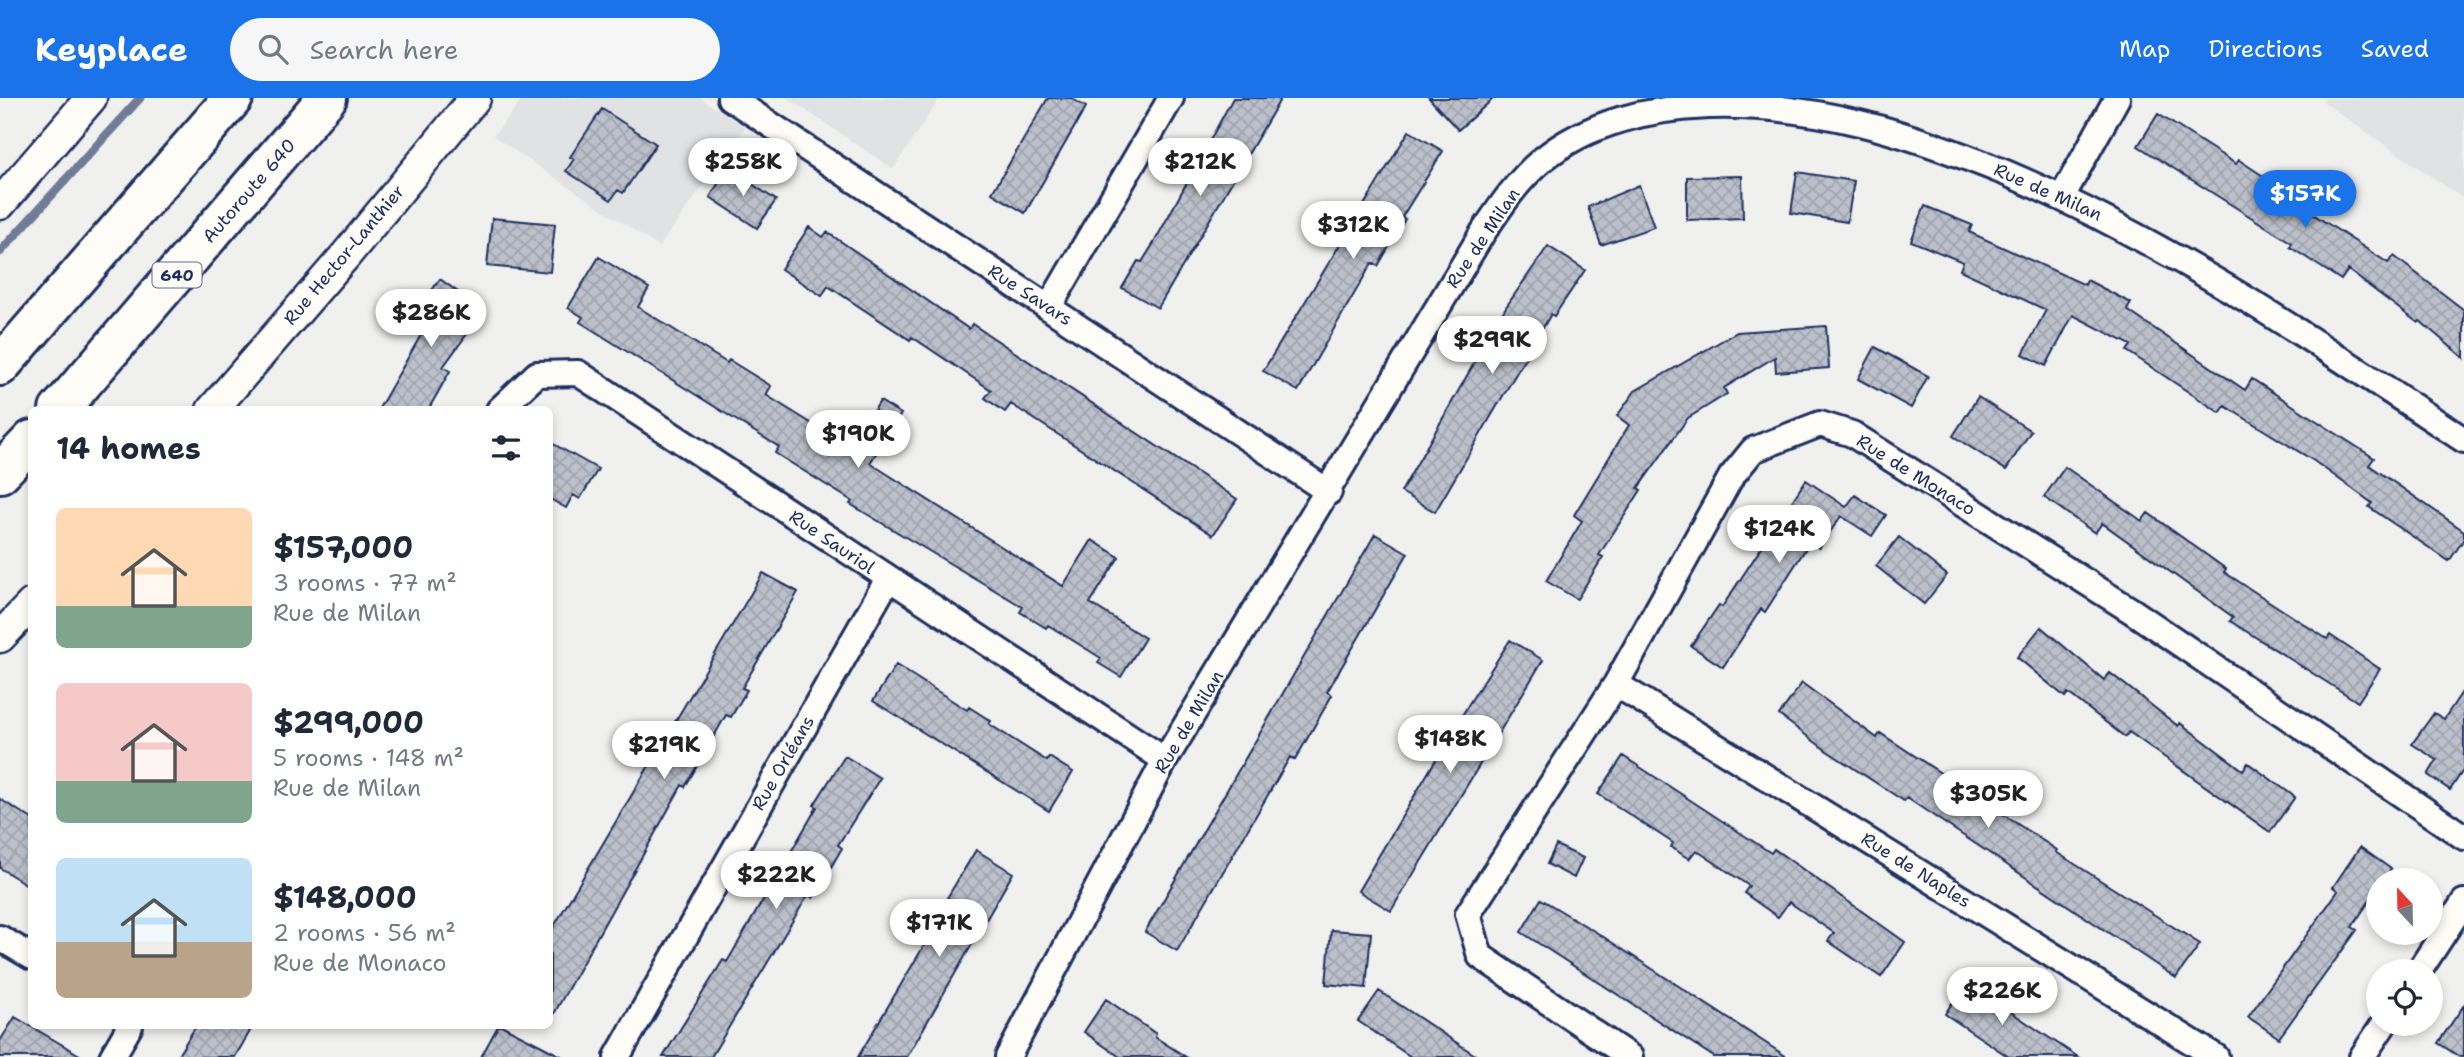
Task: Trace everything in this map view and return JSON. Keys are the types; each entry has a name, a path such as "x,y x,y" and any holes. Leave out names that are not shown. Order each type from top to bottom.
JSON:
{"highway":[{"path":"155,191 215,98"},
{"path":"0,366 155,191 233,98"},
{"name":"Autoroute 640","path":"63,406 329,98"},
{"path":"0,473 28,444"}],"street":[{"path":"0,204 91,98"},
{"name":"Rue Hector-Lanthier","path":"215,406 338,264 474,98"},
{"name":"Rue Savars","path":"730,98 1329,492"},
{"path":"1049,307 1171,98"},
{"path":"2062,197 2116,98"},
{"name":"Rue de Milan","path":"1008,1057 1165,760 1500,206 1543,159 1577,137 1645,114 1696,107 1760,106 1818,112 1922,139 2062,197 2154,243 2220,282 2464,440"},
{"name":"Rue Sauriol","path":"503,406 537,374 578,373 1165,760"},
{"name":"Rue de Monaco","path":"1630,1057 1480,956 1468,914 1616,684 1731,477 1753,450 1820,424 1852,435 2132,611 2464,837"},
{"name":"Rue Orléans","path":"617,1057 888,579"},
{"path":"0,637 28,608"},
{"name":"Rue de Naples","path":"1616,684 2216,1057"},
{"path":"2427,959 2464,902"},
{"path":"0,938 28,955"},
{"path":"112,1057 128,1029"},
{"path":"2362,1057 2376,1036"}],"shaded area":[{"path":"524,98 700,98 745,127 659,247 493,136"},
{"path":"788,98 940,98 893,169"},
{"path":"2325,98 2464,98 2464,199 2323,102"}],"building":[{"path":"1048,98 1071,98 1086,107 1025,213 992,193"},
{"path":"1233,98 1281,98 1158,308 1122,288 1138,261 1142,262 1155,241"},
{"path":"1429,98 1494,98 1458,130"},
{"path":"602,109 656,144 623,193 618,190 611,200 566,171 574,159 570,157"},
{"path":"2158,114 2236,164 2239,160 2289,193 2287,197 2388,263 2394,256 2464,310 2464,358 2420,321 2418,323 2348,270 2341,280 2290,247 2292,243 2138,146"},
{"path":"1409,131 1443,151 1402,217 1405,219 1378,266 1372,263 1298,391 1263,371"},
{"path":"728,168 776,200 757,228 710,197"},
{"path":"1797,172 1854,181 1847,222 1791,213"},
{"path":"1742,176 1743,218 1687,220 1687,177"},
{"path":"1639,185 1654,227 1601,245 1588,207"},
{"path":"1925,206 1972,225 1969,232 2085,285 2087,280 2131,303 2127,310 2245,390 2252,379 2374,458 2369,465 2464,531 2464,539 2449,561 2369,507 2372,503 2314,461 2225,406 2220,413 2127,351 2131,345 2073,315 2046,366 2023,354 2046,310 1960,270 1963,262 1911,241"},
{"path":"492,218 555,224 550,272 487,266"},
{"path":"809,227 823,237 827,232 969,329 972,324 1237,499 1213,535 1011,404 1005,412 985,398 991,390 912,337 910,340 828,286 822,296 781,269"},
{"path":"1548,246 1585,270 1554,316 1551,314 1435,512 1401,492 1506,307"},
{"path":"599,257 649,288 638,307 727,363 729,360 771,386 766,395 851,448 880,401 901,414 870,463 1063,586 1092,540 1119,557 1090,603 1145,638 1121,677 1098,663 1101,658 1048,625 1046,628 1020,612 1023,607 850,504 852,501 775,453 779,447 580,322 583,317 568,308"},
{"path":"440,279 476,305 467,318 475,323 443,367 450,371 430,406 380,406 421,335 407,325"},
{"path":"1826,326 1829,368 1776,372 1775,357 1724,388 1727,394 1688,418 1638,488 1641,490 1599,555 1603,557 1577,599 1546,581 1582,521 1574,515 1629,425 1617,416 1635,391 1737,332"},
{"path":"1875,347 1928,376 1911,408 1858,379"},
{"path":"1978,397 2031,431 2006,470 1953,436"},
{"path":"553,444 598,469 580,499 573,495 566,508 553,501"},
{"path":"2065,467 2142,521 2148,513 2226,569 2224,572 2327,639 2330,635 2380,669 2358,702 2230,621 2233,617 2102,523 2095,533 2044,497"},
{"path":"1806,480 1846,507 1855,495 1886,515 1872,536 1841,516 1819,548 1810,542 1765,612 1761,609 1723,667 1691,646 1719,605 1722,607"},
{"path":"1375,534 1408,553 1327,692 1332,695 1295,760 1290,757 1177,951 1145,932"},
{"path":"1899,537 1947,575 1924,604 1876,566"},
{"path":"763,573 798,592 742,688 747,690 731,717 726,715 685,787 682,785 553,1016 553,928"},
{"path":"2041,627 2104,680 2110,673 2178,726 2180,723 2243,770 2248,763 2295,797 2270,832 2129,732 2125,737 2068,693 2065,697 2017,657"},
{"path":"1510,640 1543,660 1391,911 1358,891"},
{"path":"896,665 967,710 969,707 991,721 989,724 1047,761 1049,757 1073,772 1049,811 873,701"},
{"path":"1802,683 1877,738 1880,733 2057,850 2056,852 2200,944 2176,978 1907,798 1904,801 1827,751 1779,715"},
{"path":"2464,689 2464,769 2450,790 2428,775 2437,760 2412,744 2434,713 2444,719"},
{"path":"845,756 880,778 838,845 842,848 813,898 808,895 711,1057 663,1057 723,960 727,962 817,807 814,805"},
{"path":"1623,756 1771,853 1774,849 1905,942 1881,977 1828,941 1834,933 1789,902 1778,917 1744,893 1749,886 1696,850 1689,859 1671,847 1673,843 1598,794"},
{"path":"0,799 28,816 28,886 0,868"},
{"path":"1556,845 1583,858 1574,878 1547,864"},
{"path":"2360,847 2390,868 2366,868 2366,906 2352,927 2357,930 2279,1038 2248,1017 2338,891 2333,887"},
{"path":"976,850 1013,873 907,1057 858,1057 951,900 947,898"},
{"path":"1541,899 1787,1057 1714,1057 1521,932"},
{"path":"1331,930 1371,933 1366,988 1326,984"},
{"path":"1966,982 2078,1057 2009,1057 1945,1014"},
{"path":"1379,991 1478,1057 1411,1057 1358,1021"},
{"path":"1106,999 1186,1057 1120,1057 1084,1032"},
{"path":"2464,1005 2464,1057 2438,1043"},
{"path":"15,1017 28,1025 28,1029 35,1029 83,1057 0,1057 0,1041"},
{"path":"194,1029 251,1029 235,1057 177,1057"},
{"path":"496,1029 509,1029 563,1057 481,1057"}],"waterway":[{"path":"0,252 140,98"}]}
